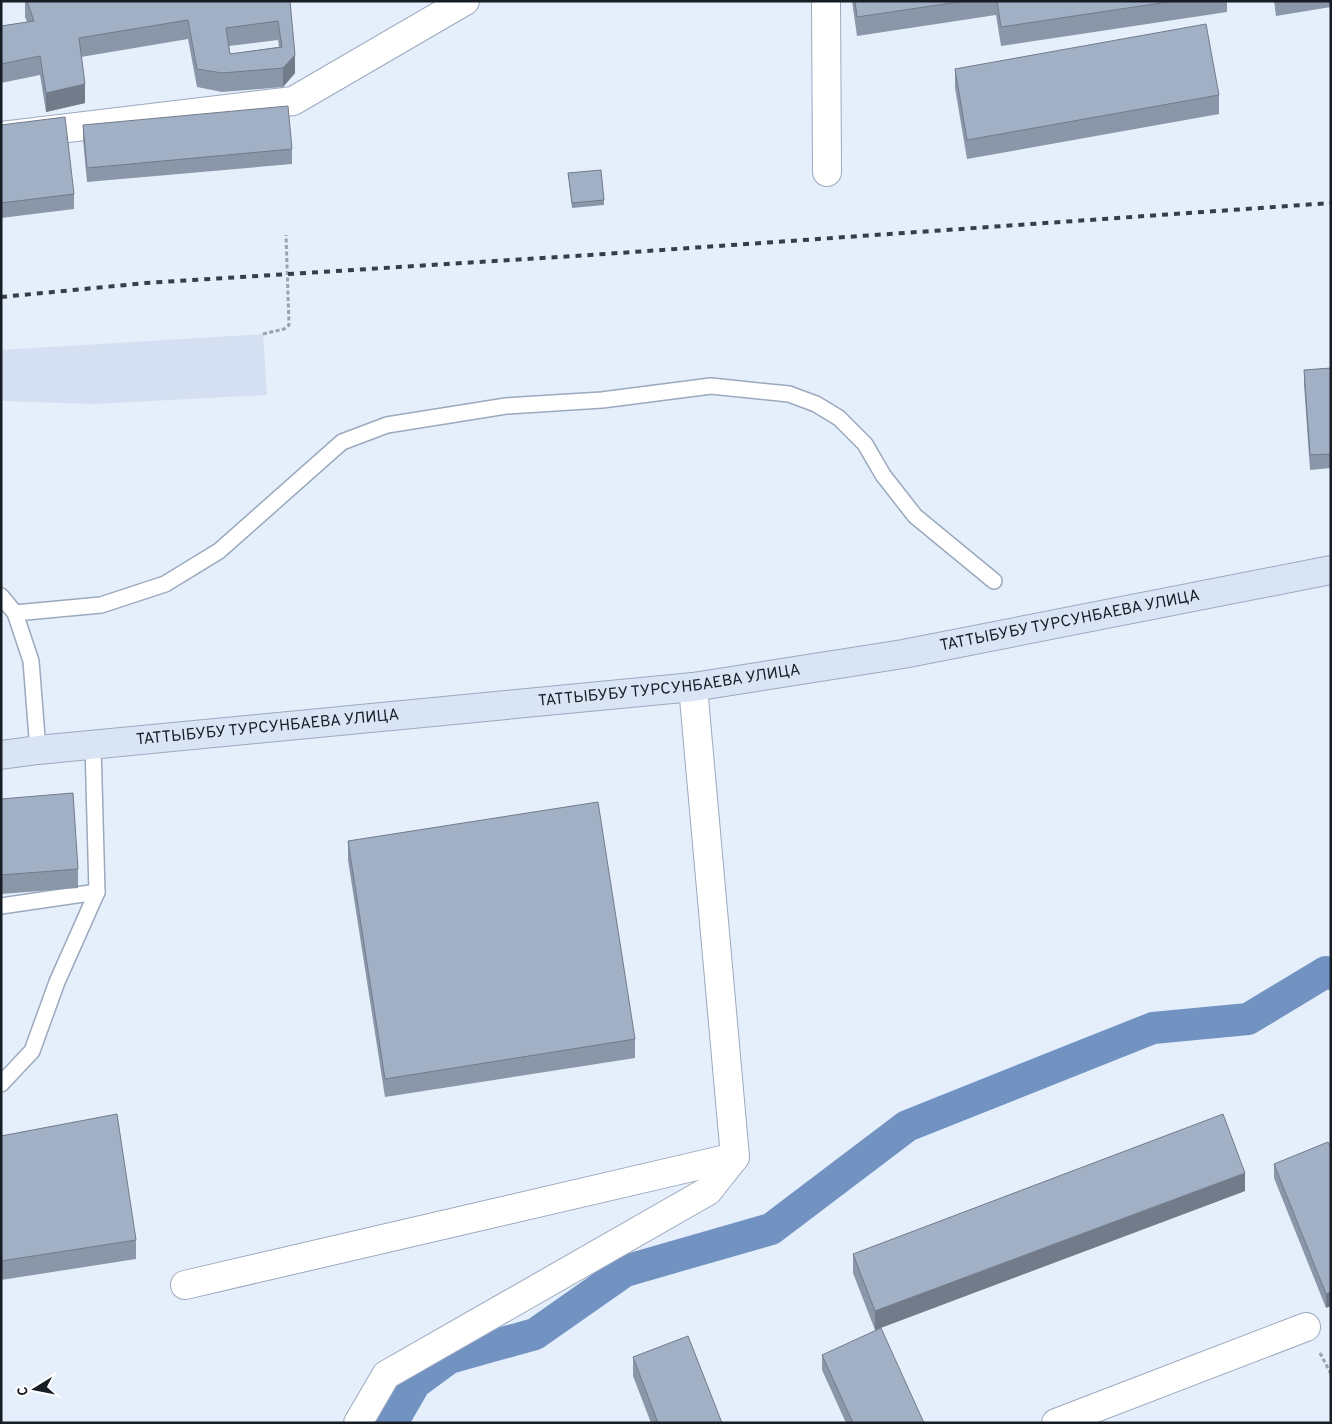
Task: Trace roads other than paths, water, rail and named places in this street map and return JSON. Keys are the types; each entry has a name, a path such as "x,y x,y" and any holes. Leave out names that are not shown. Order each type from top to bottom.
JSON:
{"street":[{"path":"1,136 293,101 465,1"},
{"path":"826,1 827,172"},
{"name":"ТАТТЫБУБУ ТУРСУНБАЕВА УЛИЦА","path":"1,756 38,750 692,687 903,654 1331,570"},
{"path":"358,1423 386,1375 708,1191 735,1157 692,687"},
{"path":"185,1285 735,1157"},
{"path":"1056,1423 1306,1327"}],"lane":[{"path":"15,613 101,606 165,584 219,551 342,442 387,425 506,406 602,400 711,386 789,394 816,404 839,418 865,444 883,475 915,516 994,582"},
{"path":"1,596 15,613 31,661 38,750"},
{"path":"1,1084 32,1051 57,982 97,892 93,745"},
{"path":"1,906 97,892"}],"waterway":[{"path":"392,1423 415,1383 449,1358 535,1334 625,1271 771,1229 907,1126 1153,1028 1248,1019 1326,972 1331,974"}],"railway":[{"path":"1,297 146,283 590,255 1331,203"}]}
